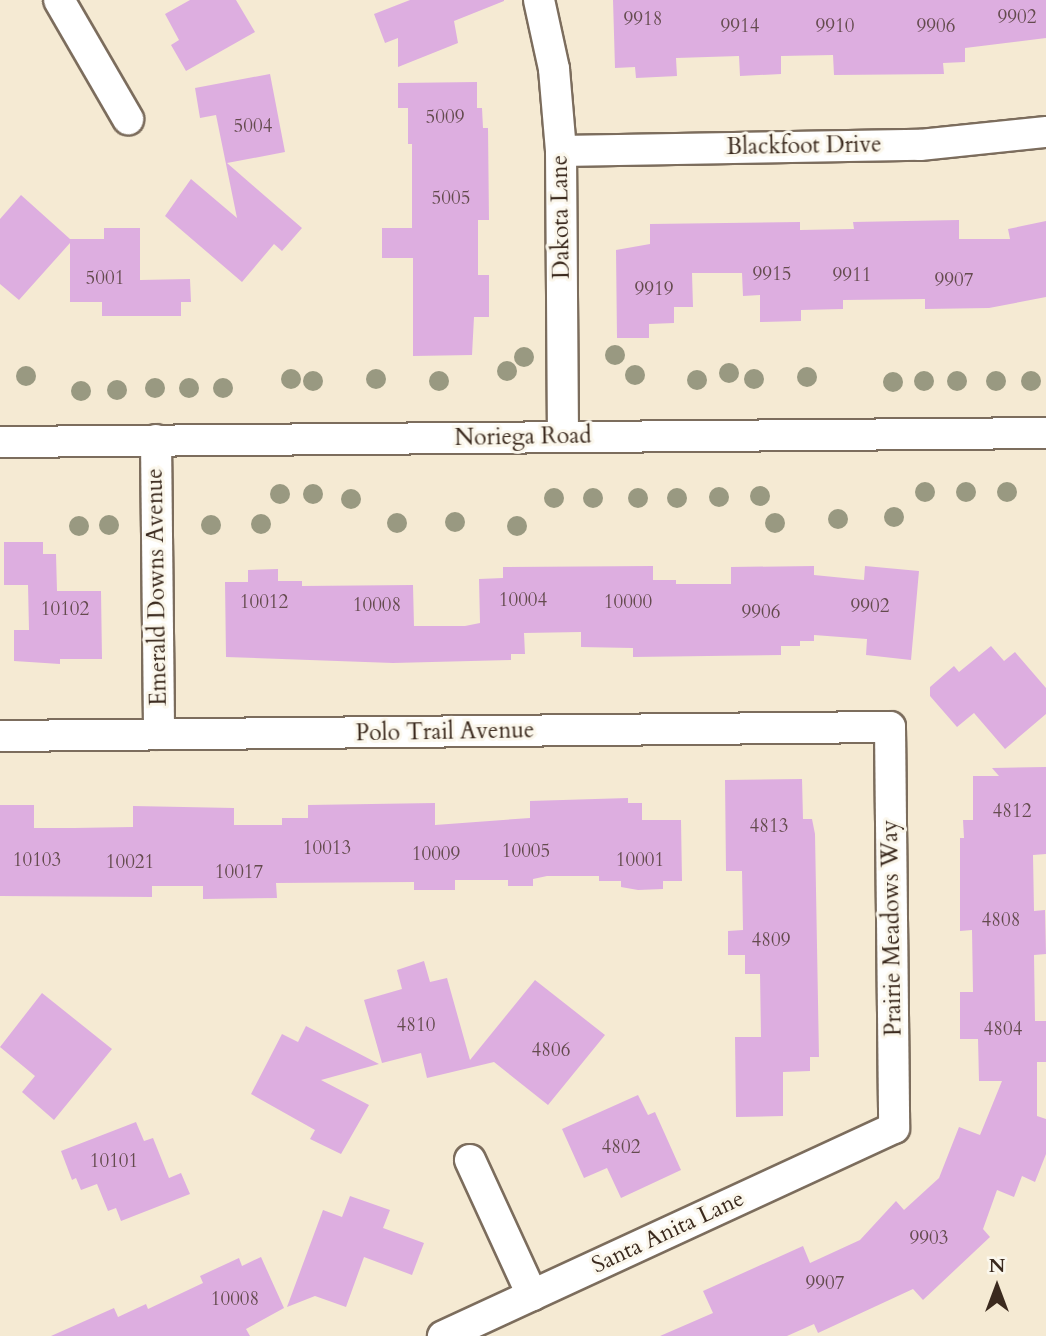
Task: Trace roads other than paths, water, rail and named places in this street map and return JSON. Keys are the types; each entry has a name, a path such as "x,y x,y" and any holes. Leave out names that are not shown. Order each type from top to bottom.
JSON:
{"street":[{"path":"59,0 128,119"},
{"name":"Dakota Lane","path":"539,0 554,69 561,150 563,437"},
{"name":"Blackfoot Drive","path":"561,150 920,145 1046,132"},
{"name":"Noriega Road","path":"0,442 1046,433"},
{"name":"Emerald Downs Avenue","path":"156,440 159,734"},
{"name":"Polo Trail Avenue","path":"0,736 890,727"},
{"name":"Prairie Meadows Way","path":"890,727 894,1128"},
{"name":"Santa Anita Lane","path":"443,1336 894,1128"},
{"path":"470,1160 532,1295"}]}
